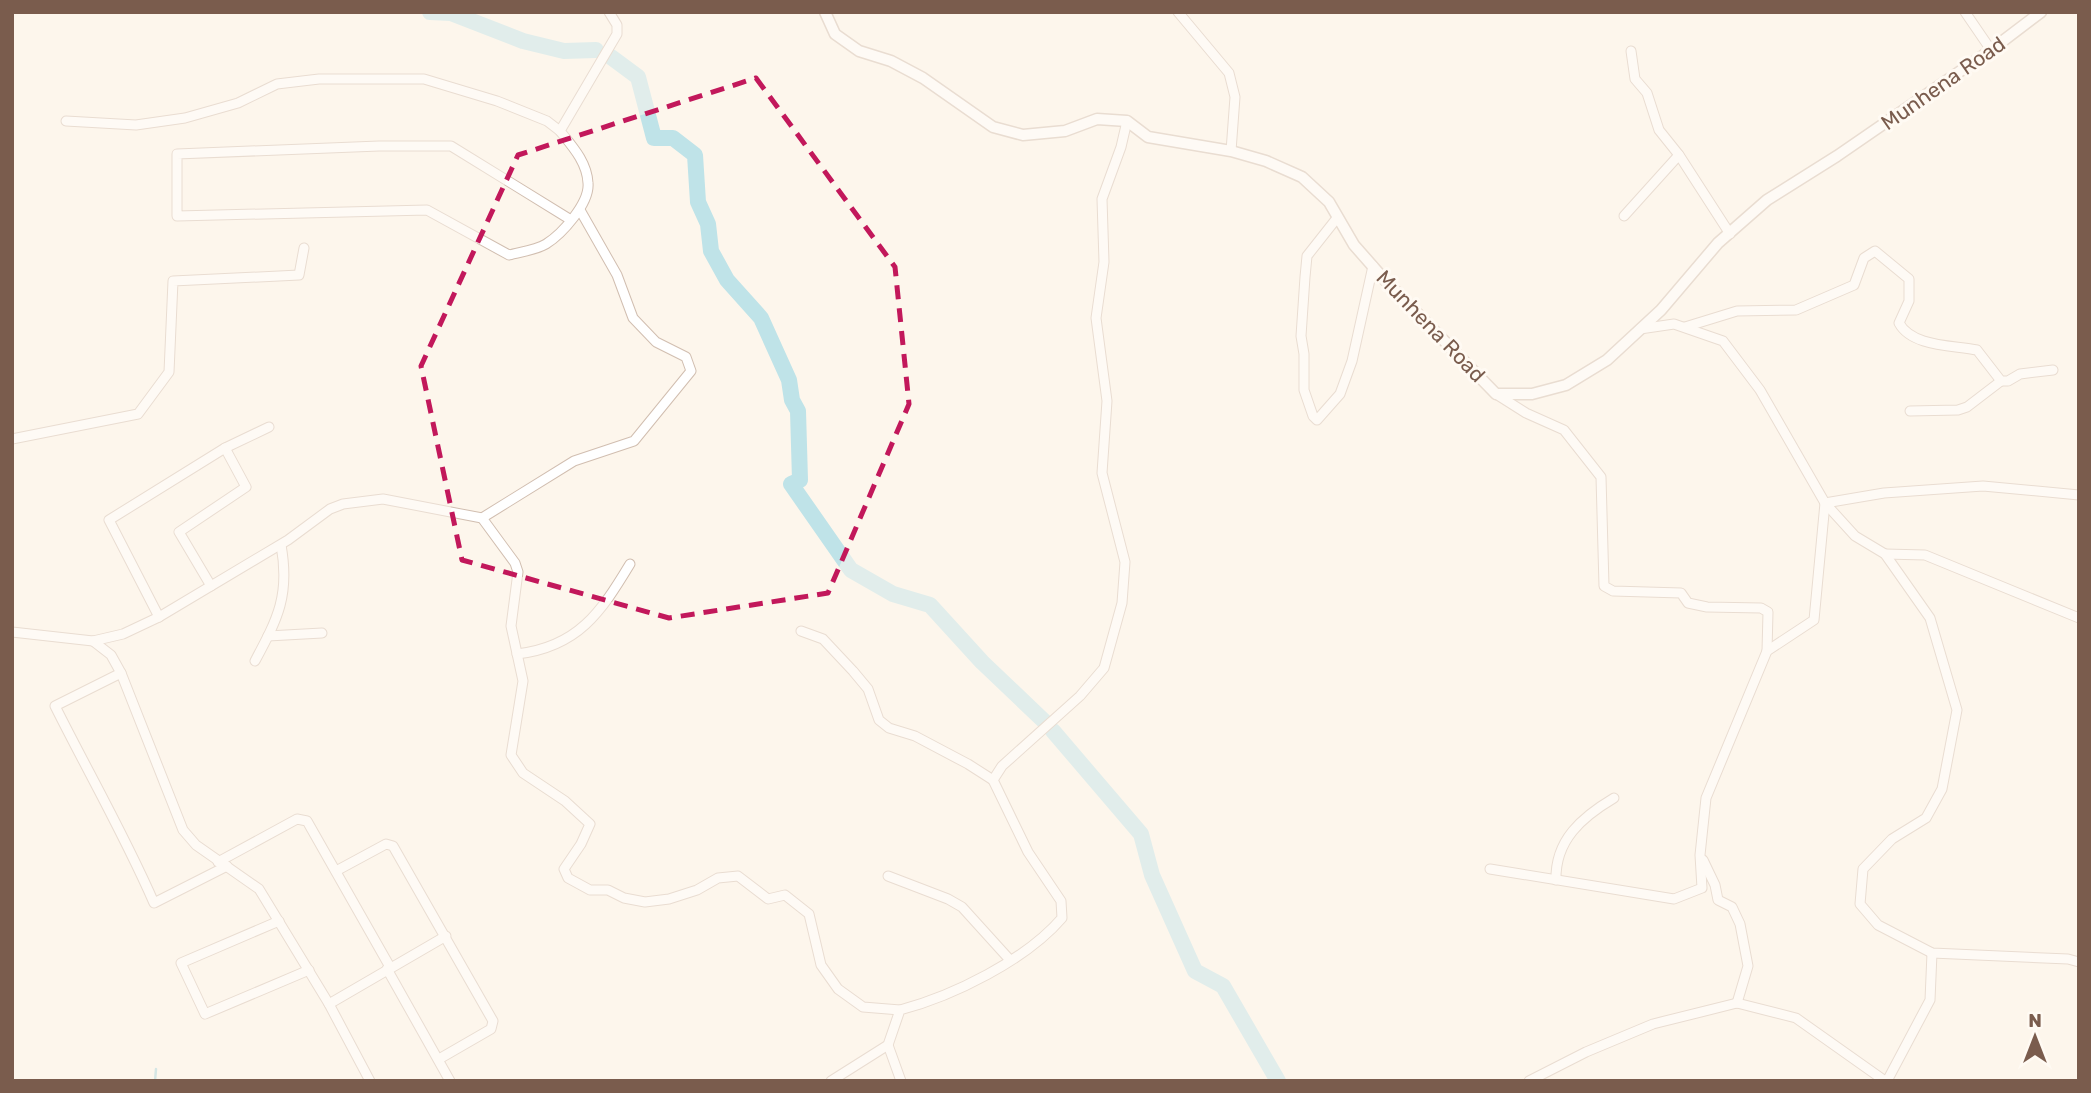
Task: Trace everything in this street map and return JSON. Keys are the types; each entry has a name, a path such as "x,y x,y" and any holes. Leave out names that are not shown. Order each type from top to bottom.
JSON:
{"street":[{"path":"560,131 617,34 617,25 609,12"},
{"path":"825,12 835,34 859,51 891,61 923,78 993,127 1023,135 1065,131 1097,119 1127,121 1121,147 1102,199 1104,262 1096,318 1108,401 1102,473 1125,562 1122,603 1104,668 1071,705 1002,766 993,780"},
{"path":"1178,12 1229,73 1235,97 1230,151"},
{"path":"1965,12 1991,50"},
{"name":"Munhena Road","path":"1127,121 1147,137 1230,151 1266,161 1302,177 1329,202 1354,245 1496,394 1532,394 1566,384 1607,360 1661,310 1718,243 1767,201 1991,50 2041,12"},
{"path":"1631,51 1635,79 1647,93 1659,130 1679,155 1730,234"},
{"path":"66,121 136,125 185,118 238,103 277,84 319,79 424,79 497,101 547,121 560,131 580,157 589,184 580,211 571,220 545,244 509,255 427,210 177,216 177,154 450,146 571,220"},
{"path":"1624,216 1679,155"},
{"path":"12,632 93,640 123,634 159,617 281,545 330,509 343,503 383,499 482,517 574,461 634,441 691,370 686,358 656,342 633,318 617,275 580,211"},
{"path":"1337,218 1307,256 1301,336 1304,390 1317,420 1340,394 1353,361 1373,266"},
{"path":"12,439 138,414 169,372 173,281 299,275 304,248"},
{"path":"1685,327 1737,311 1796,310 1854,285 1864,258 1875,251 1909,279 1909,301 1899,323 1904,331 1934,345 1977,349 2001,381"},
{"path":"1640,329 1674,324 1723,341 1760,390 1825,503 1855,536 1885,554 1930,618 1957,709 1942,789 1927,818 1892,839 1863,869 1860,904 1878,925 1932,953 2079,961"},
{"path":"1910,411 1958,410 1967,407 2001,381 2008,381 2020,374 2053,370"},
{"path":"1490,869 1674,899 1702,888 1700,855 1706,798 1767,651 1768,612 1761,608 1707,607 1688,603 1681,593 1613,591 1604,586 1601,477 1564,430 1526,413 1496,394"},
{"path":"159,617 108,520 225,448 269,427"},
{"path":"211,586 179,532 246,487 225,448"},
{"path":"1825,503 1884,493 1983,486 2079,495"},
{"path":"1767,651 1814,620 1825,503"},
{"path":"482,517 515,563 518,572 511,626 523,681 510,755 523,773 565,801 590,824 581,844 564,869 568,877 590,890 608,890 624,898 645,902 668,899 697,890 718,878 738,876 768,899 785,895 809,914 821,965 838,989 863,1007 900,1010 936,1000 1010,960 1048,935 1062,918 1061,901 1028,852 993,780 915,736 888,728 879,720 868,689 853,671 823,639 801,631"},
{"path":"255,661 277,620 283,596 284,564 281,545"},
{"path":"1885,554 1925,555 2079,618"},
{"path":"517,654 556,645 586,625 606,604 630,564"},
{"path":"268,636 322,633"},
{"path":"93,640 111,655 121,673 183,830 196,845 259,889 309,970 370,1081"},
{"path":"121,673 55,706 133,855 154,903 297,818 307,821 450,1081"},
{"path":"1556,880 1556,861 1571,833 1590,813 1614,798"},
{"path":"336,872 387,844 393,846 493,1021 491,1029 439,1059"},
{"path":"1700,855 1716,885 1718,900 1732,907 1740,924 1748,966 1737,1003"},
{"path":"888,876 962,907 1010,960"},
{"path":"279,921 181,963 205,1014 309,970"},
{"path":"328,1004 446,936"},
{"path":"1529,1081 1586,1052 1653,1024 1737,1003 1796,1018 1886,1081 1930,1000 1932,953"},
{"path":"900,1010 888,1045 901,1081"},
{"path":"831,1081 888,1045"}],"highlighted area":[{"path":"756,78 895,267 909,404 828,593 669,618 462,560 421,366 518,155"}],"waterway":[{"path":"430,12 451,13 523,41 564,51 596,50"},
{"path":"611,57 638,77 654,138 673,138 695,155 698,202 708,224 711,251 727,280 761,318 789,380 792,400 798,411 800,480 791,484 851,570 893,594 930,605 982,662 1045,722"},
{"path":"1053,731 1141,834 1152,875 1195,971 1223,986 1278,1081"},
{"path":"155,1081 156,1069"}]}
